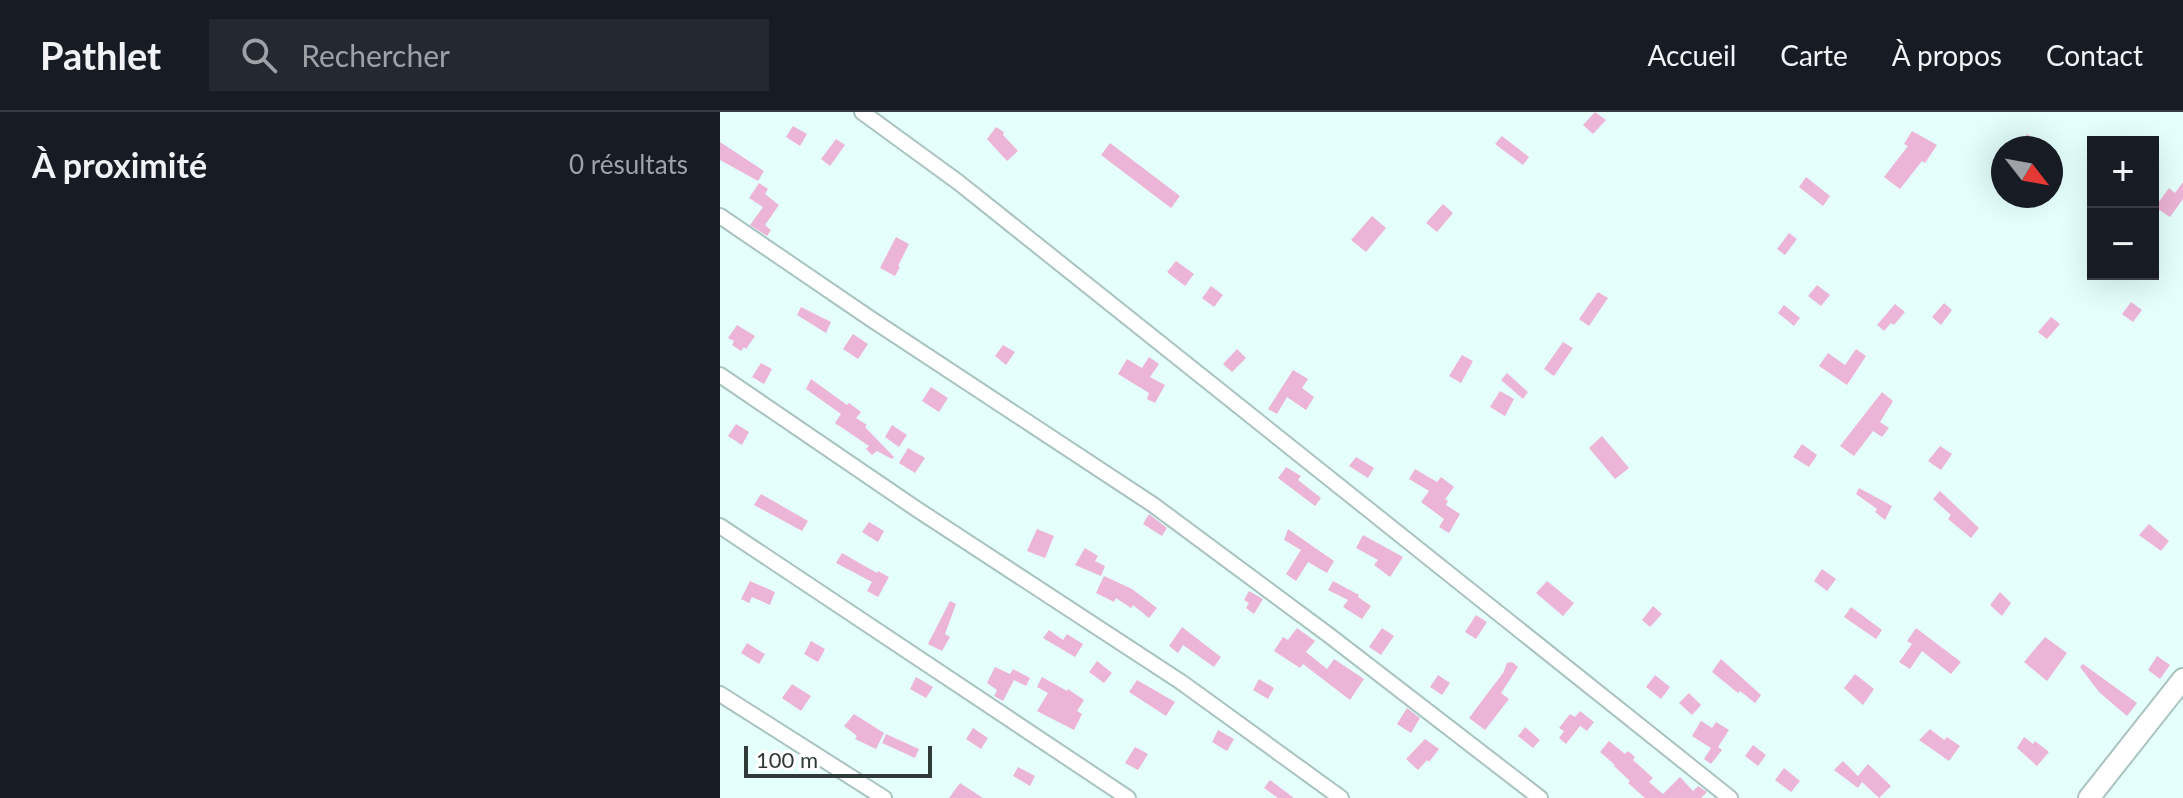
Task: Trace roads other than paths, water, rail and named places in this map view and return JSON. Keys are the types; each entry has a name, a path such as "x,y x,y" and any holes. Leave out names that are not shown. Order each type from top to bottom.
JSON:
{"street":[{"path":"862,112 970,192 1730,798"},
{"path":"720,216 1152,504 1343,645 1540,798"},
{"path":"720,375 915,508 1181,682 1341,798"},
{"path":"720,526 1128,798"},
{"path":"2089,798 2183,679"},
{"path":"720,694 884,798"}]}
